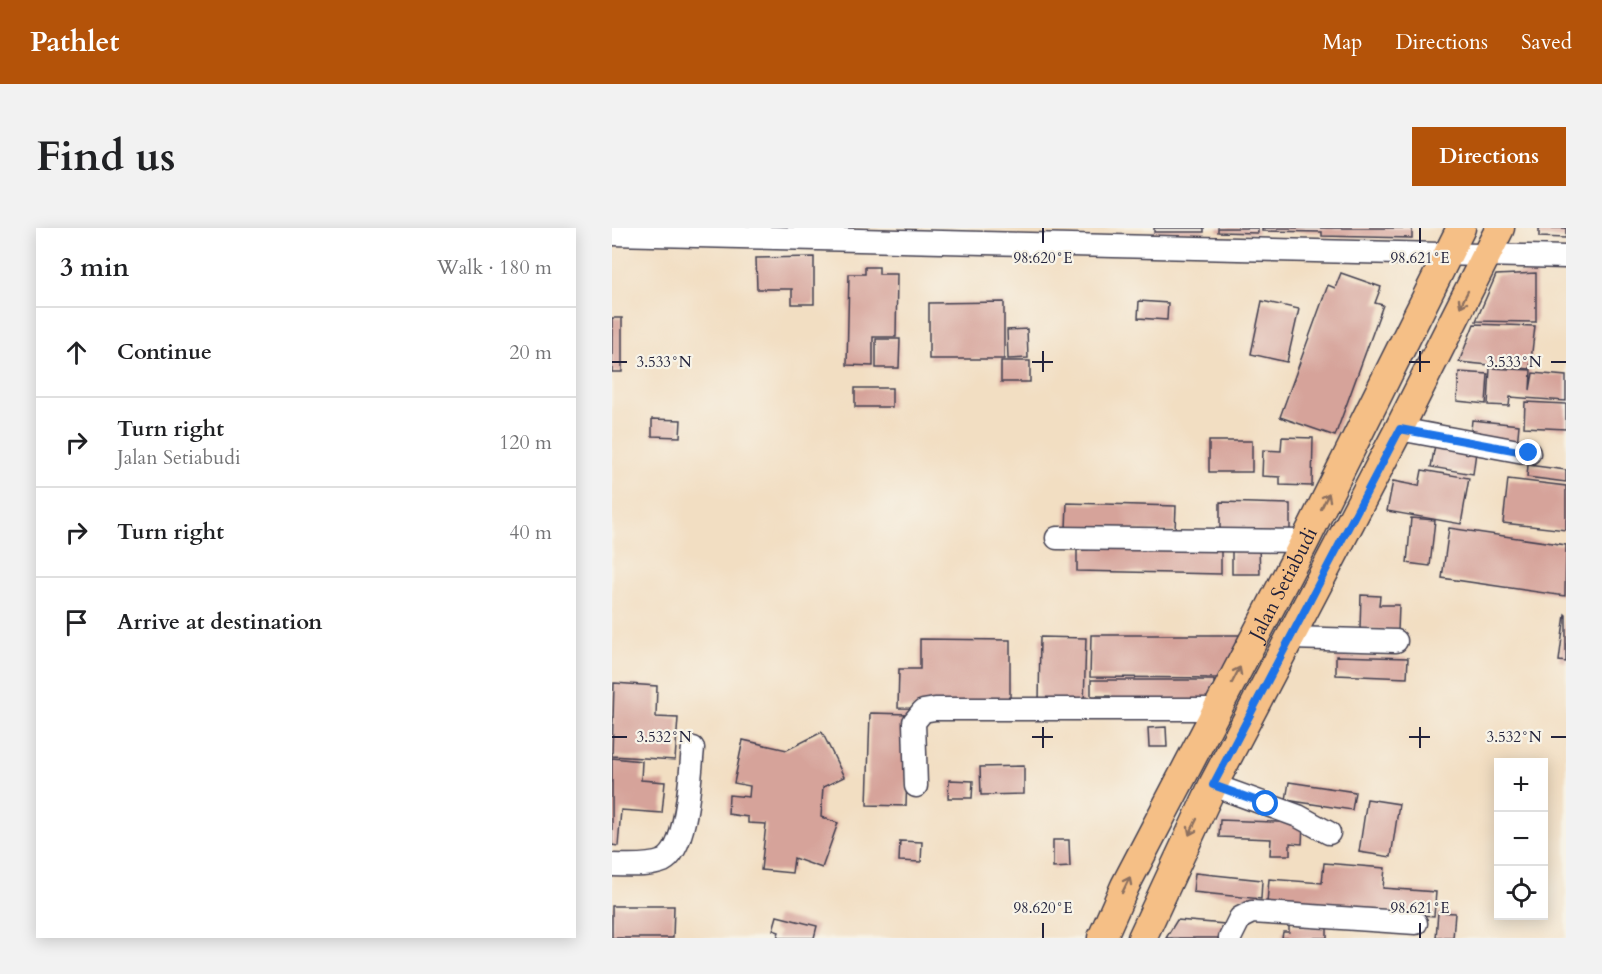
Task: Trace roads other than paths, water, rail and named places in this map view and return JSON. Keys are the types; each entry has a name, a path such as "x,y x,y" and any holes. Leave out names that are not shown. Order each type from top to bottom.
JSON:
{"main road":[{"name":"Jalan Setiabudi","path":"1102,938 1125,886 1305,540 1461,228"},
{"name":"Jalan Setiabudi","path":"1142,938 1213,785 1400,429 1500,228"}],"street":[{"path":"612,234 842,233 1566,257"},
{"path":"1400,429 1529,453"},
{"path":"1057,538 1305,540"},
{"path":"1290,638 1396,641"},
{"path":"916,786 914,722 923,711 935,709 1218,709"},
{"path":"612,865 650,864 664,860 672,854 680,838 693,748"},
{"path":"1213,785 1298,816 1329,833"},
{"path":"1230,938 1240,918 1252,912 1416,922"}]}
